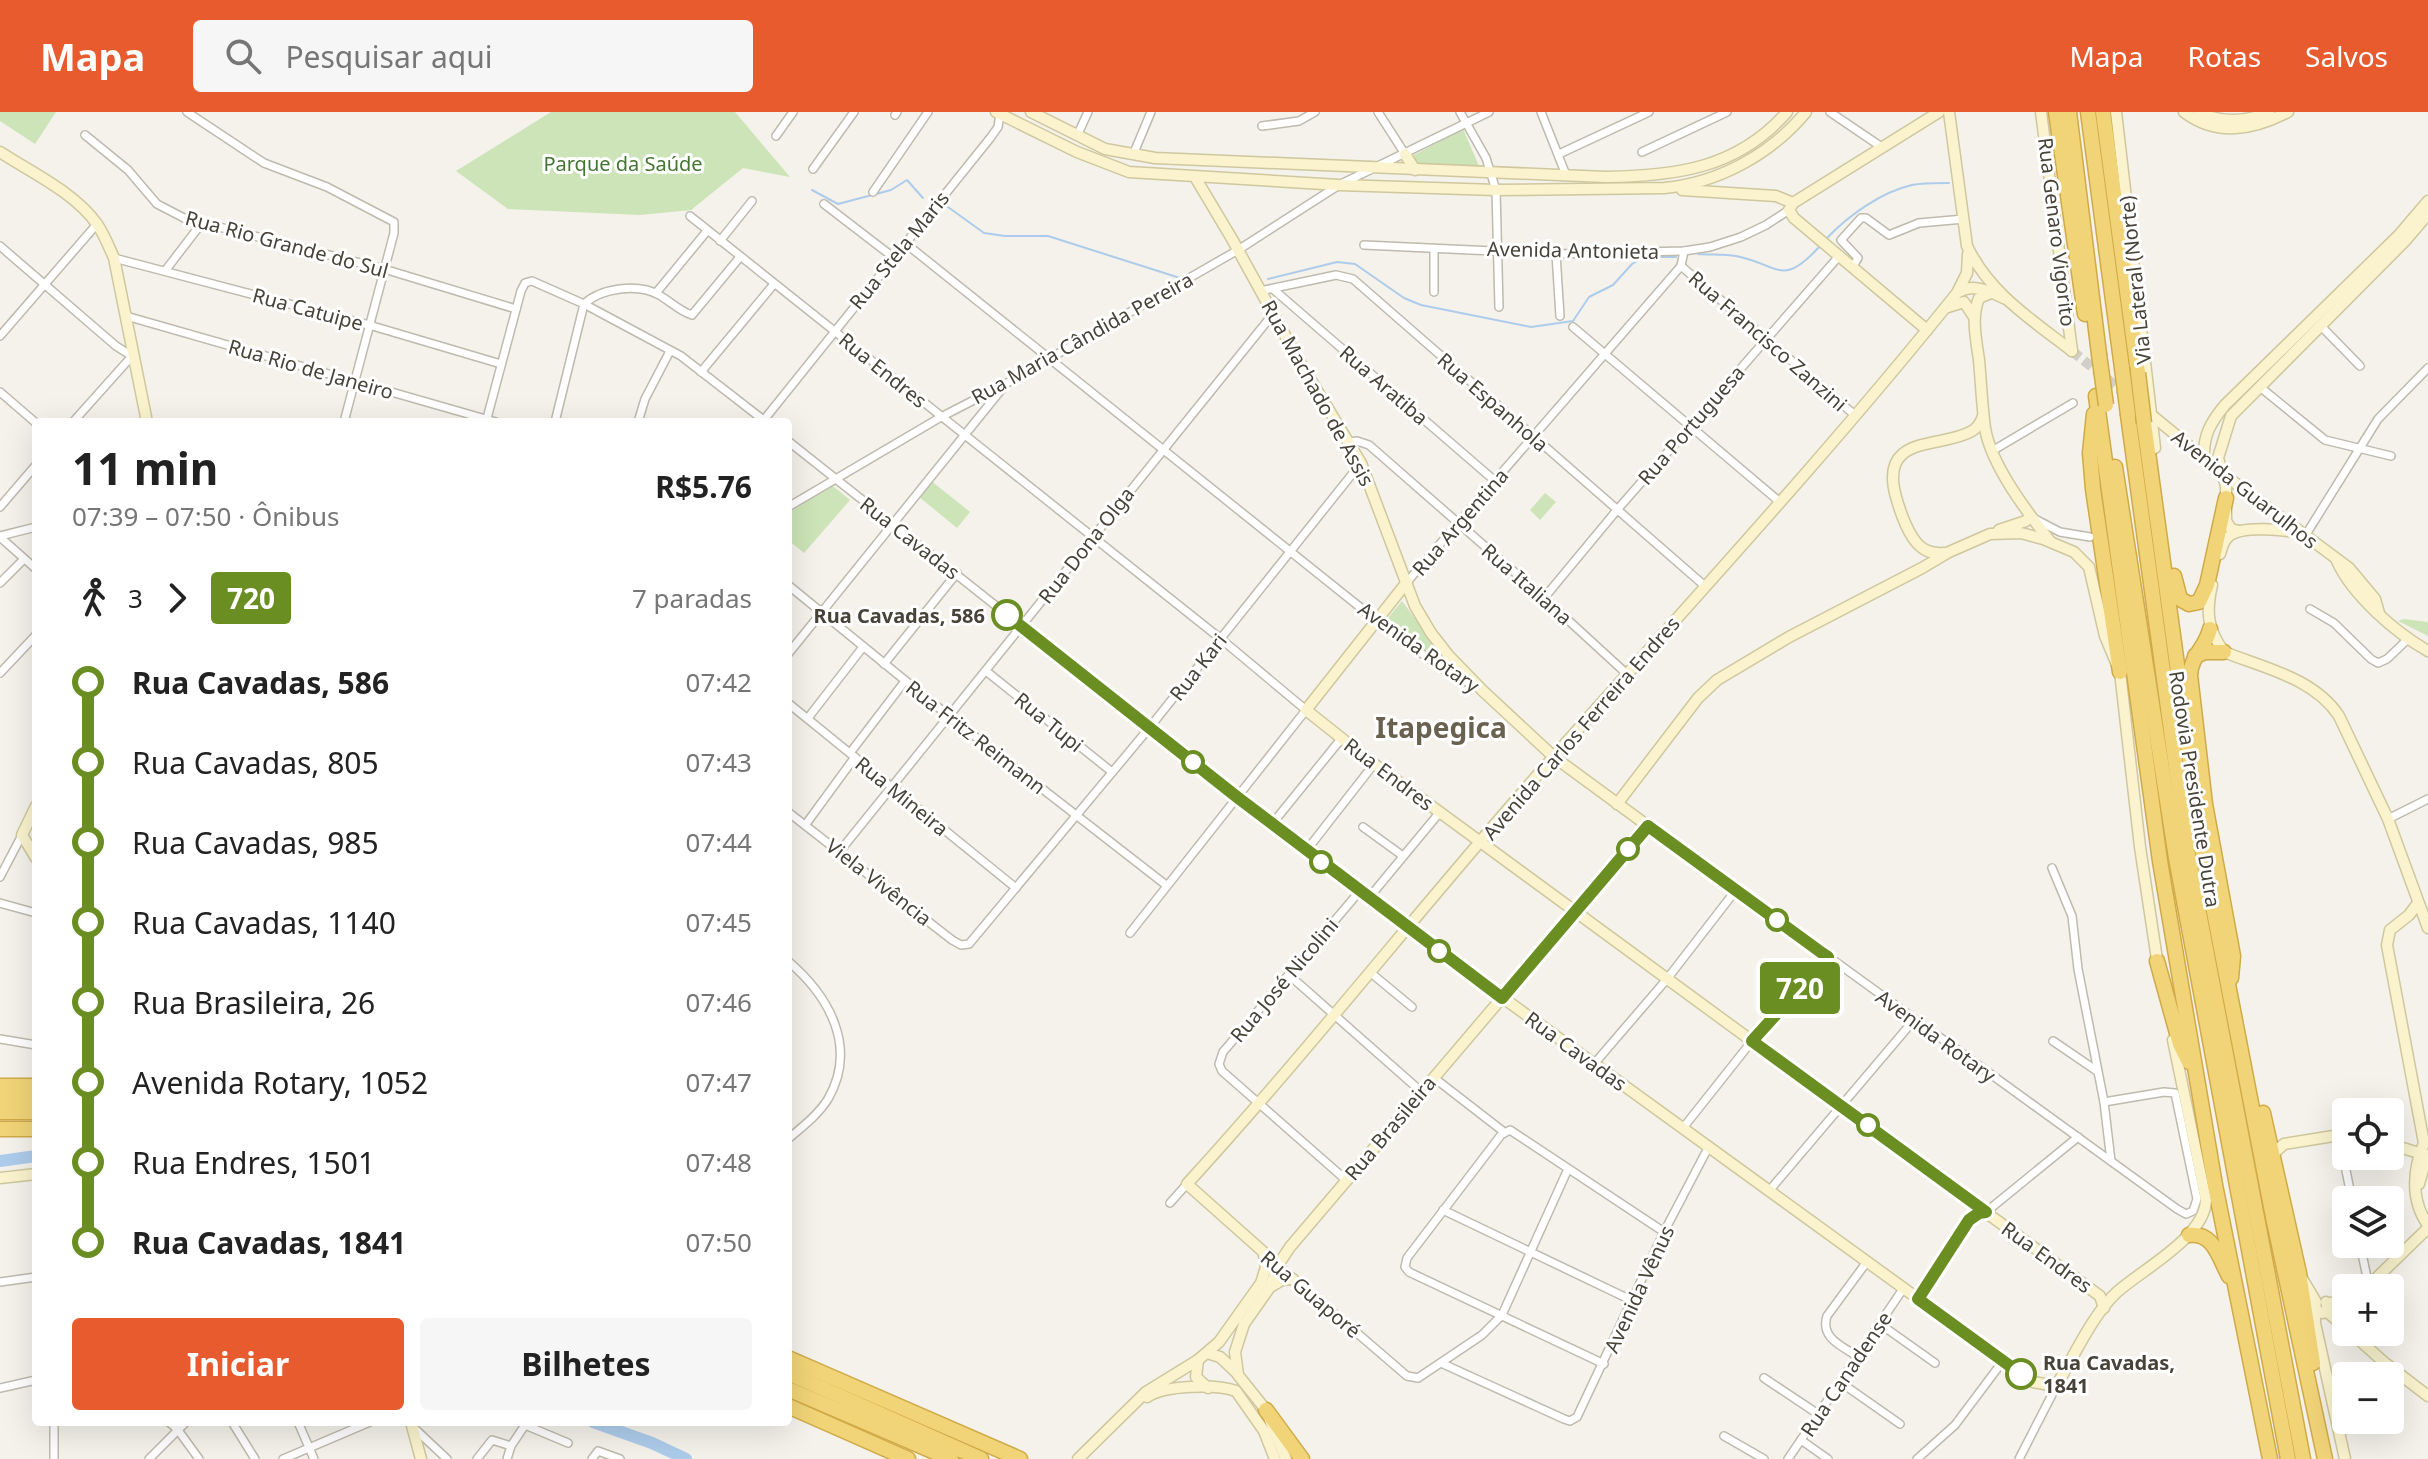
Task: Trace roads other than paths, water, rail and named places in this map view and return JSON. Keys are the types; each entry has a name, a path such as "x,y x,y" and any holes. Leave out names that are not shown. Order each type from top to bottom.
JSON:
{"highway":[{"path":"2047,112 2053,145 2064,176"},
{"name":"Rodovia Presidente Dutra","path":"2056,112 2064,176 2095,351"},
{"name":"Rodovia Presidente Dutra","path":"2069,112 2100,401 2160,861 2196,1077 2270,1459"},
{"name":"Rodovia Presidente Dutra","path":"2088,112 2188,855 2303,1459"},
{"path":"2095,112 2112,254 2114,283 2111,289"},
{"name":"Rodovia Presidente Dutra","path":"2103,112 2138,373 2148,424 2203,855 2273,1217 2325,1459"},
{"path":"2100,401 2090,453 2120,672"},
{"name":"Rodovia Presidente Dutra","path":"2100,401 2176,858 2288,1459"},
{"path":"2148,424 2155,448 2177,594 2183,602 2193,605 2199,602 2205,591 2226,498"},
{"path":"2210,629 2205,643 2195,656 2190,675 2205,804 2233,956 2230,994"},
{"path":"2195,656 2205,652 2224,652"},
{"path":"2157,961 2180,1044 2196,1077"},
{"path":"2234,1013 2246,1035 2299,1273 2312,1349 2314,1403"},
{"path":"0,1086 32,1086"},
{"path":"0,1098 32,1098"},
{"path":"0,1112 32,1112"},
{"path":"0,1129 32,1129"},
{"path":"2189,1235 2201,1234 2208,1239 2228,1275 2235,1281"},
{"path":"792,1360 1020,1459"},
{"path":"792,1375 981,1459"},
{"path":"792,1391 948,1459"},
{"path":"792,1408 903,1457 948,1459"},
{"path":"1266,1410 1302,1459"}],"street":[{"path":"187,112 264,163 327,187 390,219 395,229 345,418"},
{"path":"776,136 793,112"},
{"path":"813,169 854,112"},
{"path":"873,192 928,112"},
{"path":"1031,112 1105,149 1176,160 1651,176 1694,170 1753,142 1787,112"},
{"path":"1077,136 1088,112"},
{"path":"1133,155 1151,112"},
{"path":"1262,126 1299,121 1315,112"},
{"path":"1378,112 1415,170"},
{"path":"1460,112 1492,172 1496,190 1499,307"},
{"name":"Rua Maria Cândida Pereira","path":"792,505 941,417 1242,252 1339,185 1489,112"},
{"path":"1541,112 1566,175"},
{"path":"1559,154 1649,112"},
{"path":"1642,152 1727,112"},
{"path":"1664,188 1709,178 1748,161 1782,137 1806,112"},
{"path":"1830,112 1883,148"},
{"path":"1949,112 1967,246 1967,273 1957,293"},
{"name":"Rua Genaro Vigorito","path":"2006,299 2072,351 2041,112"},
{"name":"Via Lateral (Norte)","path":"2116,112 2155,448"},
{"path":"2184,112 2203,123 2235,129 2260,125 2288,112"},
{"path":"2199,112 2213,118 2235,121 2269,112"},
{"path":"998,113 1129,172 1339,185 1496,190 1664,188 1776,196 1816,235 1927,330"},
{"name":"Rua Stela Maris","path":"766,418 991,137 998,127 998,113"},
{"path":"1936,115 1954,138"},
{"name":"Avenida Antonieta","path":"1364,245 1556,254 1684,251 1720,244 1775,220 1936,115"},
{"name":"Rua Rio Grande do Sul","path":"85,135 128,170 157,204 167,211 201,224 384,269 516,309"},
{"path":"3,158 61,191 97,224 114,258 146,418"},
{"name":"Rua Machado de Assis","path":"1195,177 1242,252 1260,291 1361,463 1422,620 1452,659 1483,691"},
{"path":"720,241 752,201"},
{"path":"2184,441 2198,435 2229,408 2289,349 2428,201"},
{"path":"824,204 893,257"},
{"path":"2428,214 2321,326 2289,349 2260,387 2229,408 2219,454 2226,521 2231,529 2303,534 2388,406 2428,368"},
{"name":"Rua Endres","path":"690,216 1221,639 1341,739 2100,1296 2104,1308"},
{"path":"1853,266 1858,258 1841,240 1861,218 1866,218 1889,235 1919,223 1964,219"},
{"path":"2,330 97,224"},
{"path":"165,271 201,224"},
{"path":"656,293 707,231"},
{"name":"Avenida Rotary","path":"905,243 1376,620 1443,669 1483,691 1554,757 2181,1212 2186,1214 2193,1211 2197,1199 2173,1092 2104,1102"},
{"path":"0,246 116,346 132,356"},
{"path":"1967,246 1983,275 2006,299"},
{"path":"1434,249 1434,292"},
{"name":"Rua Argentina","path":"1130,933 1407,582 1681,266 1684,251"},
{"path":"1556,254 1560,316"},
{"name":"Rua Portuguesa","path":"1544,598 1840,255"},
{"path":"556,418 584,304 591,297 618,290 643,289 656,293 692,315 740,257"},
{"name":"Rua Catuipe","path":"114,258 369,325 501,364"},
{"name":"Rua Francisco Zanzini","path":"1681,266 1856,416"},
{"name":"Rua Espanhola","path":"1260,291 1336,275 1353,279 1706,587"},
{"path":"491,418 501,364 521,291 525,283 532,281 584,304 670,351 760,418"},
{"path":"701,372 774,284"},
{"path":"1957,293 1973,287 2006,299"},
{"name":"Rua Aratiba","path":"1273,289 1495,481"},
{"name":"Avenida Carlos Ferreira Endres","path":"1170,1203 1260,1104 1554,757 1781,503 1957,293"},
{"path":"1974,319 1979,298 1993,293"},
{"path":"1944,309 1964,302 1974,319 1990,447"},
{"name":"Rua Dona Olga","path":"840,851 1022,627 1161,449 1273,314"},
{"name":"Rua Rio de Janeiro","path":"126,316 480,418"},
{"path":"2321,326 2360,366"},
{"path":"1573,327 1781,503"},
{"path":"639,418 645,399 670,351"},
{"path":"77,418 132,356"},
{"path":"792,649 1007,383"},
{"path":"2260,387 2325,440 2391,456"},
{"path":"0,392 32,420"},
{"path":"1990,447 2073,403"},
{"path":"1971,432 1984,414"},
{"name":"Avenida Guarulhos","path":"2148,424 2184,441 2337,560 2351,582 2379,613 2408,639 2428,651"},
{"path":"2204,458 2204,440 2209,425"},
{"path":"1922,568 1893,484 1898,461 1919,444 1971,432 1981,434 2030,516 2050,541"},
{"name":"Rua Italiana","path":"1350,442 1369,445 1628,675"},
{"name":"Rua Cavadas","path":"792,444 1368,899 2033,1382 2044,1397 2045,1406"},
{"name":"Rua Kari","path":"971,943 1150,727 1361,463"},
{"path":"0,507 32,470"},
{"path":"2261,529 2270,516 2269,507"},
{"path":"1617,804 1692,705 1717,680 1789,637 1949,552 2026,521 2030,516"},
{"path":"2030,516 2060,532 2090,537"},
{"path":"0,536 32,528"},
{"path":"1907,530 1924,550 1949,552"},
{"path":"2239,531 2227,537 2221,549 2208,605 2210,629 2224,652 2312,688 2330,703 2388,819 2428,928"},
{"path":"1990,534 2021,533 2050,541 2074,552 2089,567 2105,636 2120,672 2157,961 2206,1200 2202,1221 2189,1235 2115,1294 2104,1308 2059,1381 2019,1459"},
{"path":"0,536 32,566"},
{"path":"0,583 24,559"},
{"path":"884,664 957,573"},
{"name":"Rua Fritz Reimann","path":"792,588 950,717 1166,885"},
{"path":"2310,609 2334,623 2378,663 2387,659 2408,639"},
{"path":"0,673 4,663 32,638"},
{"path":"808,718 863,647"},
{"path":"1443,669 1452,659"},
{"name":"Rua Tupi","path":"986,671 1112,772"},
{"path":"806,824 905,681"},
{"name":"Rua Mineira","path":"792,706 1016,888"},
{"path":"1272,824 1341,739"},
{"path":"1306,851 1374,764"},
{"path":"2388,819 2428,799"},
{"path":"1368,899 1440,812"},
{"path":"0,877 32,814"},
{"name":"Viela Vivência","path":"792,815 956,943 971,943"},
{"name":"Rua Brasileira","path":"1238,1375 1237,1341 1290,1247 1648,826"},
{"path":"1363,827 1403,856"},
{"path":"22,835 32,851"},
{"path":"2052,868 2072,916 2111,1161"},
{"path":"1594,1064 1667,979 1736,890"},
{"name":"Rua José Nicolini","path":"1260,1104 1222,1071 1219,1064 1223,1052 1359,892"},
{"path":"0,903 32,912"},
{"path":"2380,1274 2428,1226 2420,1211 2418,1195 2424,1143 2387,945 2390,930 2420,908"},
{"path":"1683,1128 1752,1041 1828,957"},
{"path":"792,965 815,986 827,1004 838,1027 842,1051 835,1082 827,1099 816,1114 792,1135"},
{"path":"1371,973 1412,1007"},
{"path":"1289,975 1416,1087 1419,1093"},
{"path":"1769,1191 1914,1020"},
{"path":"0,1039 32,1044"},
{"path":"2053,1041 2097,1071"},
{"path":"1433,1077 1504,1132 1515,1131 1664,1232"},
{"path":"1260,1104 1346,1180"},
{"path":"1504,1132 1407,1258 1405,1267 1409,1272 1604,1364"},
{"name":"Rua Canadense","path":"1918,1299 1969,1220 1986,1212 2078,1137"},
{"path":"2272,1155 2284,1144 2332,1137"},
{"name":"Avenida Vênus","path":"1441,1363 1564,1419 1570,1421 1577,1417 1664,1232 1708,1148"},
{"path":"2404,1148 2425,1155"},
{"path":"1441,1363 1482,1335 1502,1315 1568,1169"},
{"path":"0,1178 32,1174"},
{"name":"Rua Guaporé","path":"1187,1184 1410,1378 1418,1378 1441,1363"},
{"path":"1443,1210 1633,1301"},
{"path":"1078,1459 1146,1392 1202,1357 1232,1325 1261,1283 1266,1267 1264,1254"},
{"path":"1857,1356 1830,1337 1825,1324 1827,1316 1866,1263"},
{"path":"2299,1273 2322,1309 2332,1317"},
{"path":"0,1282 32,1278"},
{"path":"1270,1287 1282,1280 1293,1279"},
{"name":"Rua Canadense","path":"1788,1459 1903,1289"},
{"path":"2100,1296 2115,1294"},
{"path":"2322,1309 2332,1304"},
{"path":"2322,1309 2345,1459"},
{"path":"1880,1324 1935,1363"},
{"path":"2366,1346 2428,1396"},
{"path":"1202,1357 1220,1357 1238,1375 1266,1410 1286,1459"},
{"path":"1202,1357 1196,1377 1208,1388"},
{"path":"1917,1459 1955,1425 2003,1361"},
{"path":"1764,1378 1818,1414"},
{"path":"0,1388 32,1381"},
{"path":"2033,1382 2050,1385 2059,1381"},
{"path":"1840,1382 1900,1424"},
{"path":"1088,1459 1152,1394 1171,1388 1231,1389 1241,1395 1264,1431 1275,1459"},
{"path":"54,1426 54,1459"},
{"path":"174,1426 199,1459"},
{"path":"149,1459 182,1426"},
{"path":"234,1426 255,1459"},
{"path":"300,1426 314,1459"},
{"path":"283,1459 360,1426"},
{"path":"413,1426 421,1459"},
{"path":"414,1426 447,1459"},
{"path":"507,1459 511,1446 524,1426"},
{"path":"527,1426 568,1443"},
{"path":"1724,1436 1764,1459"},
{"path":"477,1459 492,1440 511,1446"},
{"path":"1801,1440 1828,1459"},
{"path":"592,1459 598,1451 614,1458"}],"waterway":[{"path":"812,190 838,204 891,190 907,180 923,198"},
{"path":"1827,238 1855,213 1900,188 1925,183 1949,183"},
{"path":"948,207 984,233 1048,236 1180,278"},
{"path":"1698,254 1736,256 1788,270 1797,267 1820,246"},
{"path":"1268,279 1337,262 1355,264 1404,298 1421,305 1531,327 1573,321 1589,297 1613,285 1632,264 1644,257 1676,257"},
{"path":"0,1161 32,1157"},
{"path":"604,1426 686,1459"}],"tunnel":[{"path":"2072,351 2127,395"}],"place":[{"name":"Rua Cavadas, 586","path":"1007,615"},
{"name":"Rua Cavadas, 1841","path":"2021,1374"}],"district":[{"name":"Itapegica","path":"1441,727"}],"park label":[{"name":"Parque da Saúde","path":"623,163"}]}
